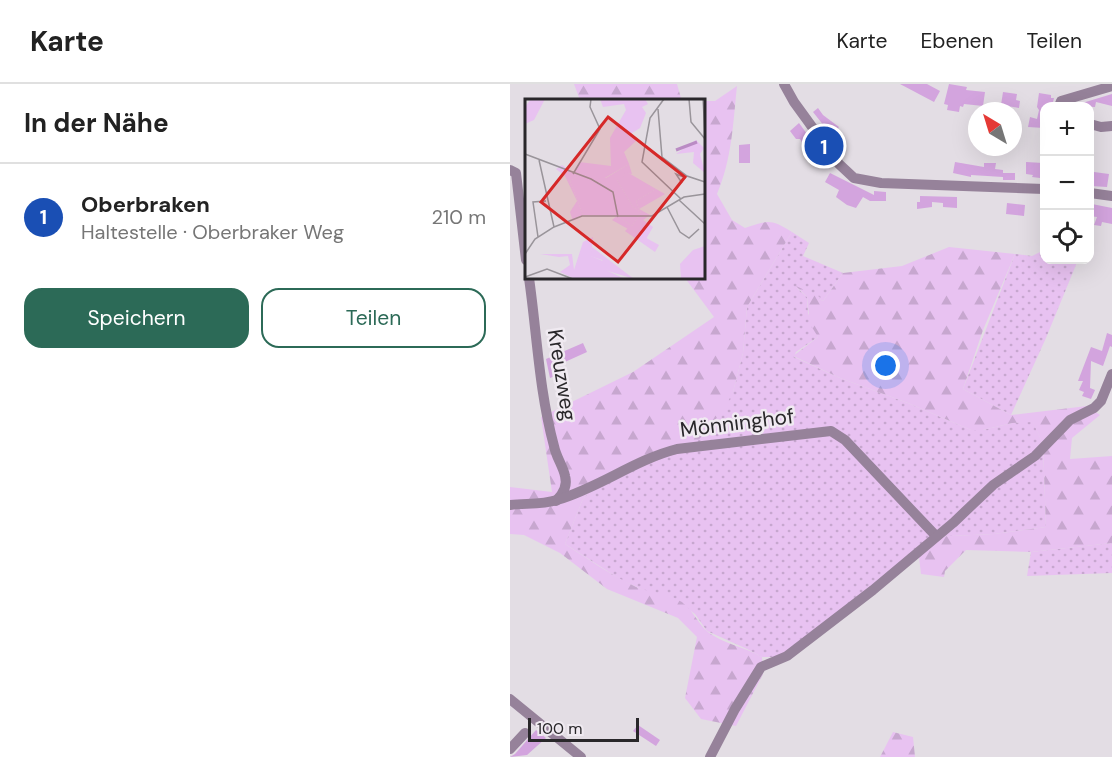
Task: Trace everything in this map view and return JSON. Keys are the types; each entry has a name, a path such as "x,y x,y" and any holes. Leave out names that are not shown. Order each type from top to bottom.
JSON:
{"street":[{"path":"784,84 794,102 839,164 854,178 881,183 1040,189"},
{"path":"1061,102 1070,97 1112,86"},
{"path":"1094,125 1112,126"},
{"path":"510,170 516,173 525,251"},
{"path":"1094,194 1112,196"},
{"name":"Kreuzweg","path":"529,279 537,352 548,419 554,447 566,477"},
{"path":"710,757 735,709 761,667 787,656 897,571 993,485 1035,456 1070,420 1094,408 1101,401 1112,375"},
{"name":"Mönninghof","path":"510,505 556,501 634,464 669,452 831,431 845,440 936,536"},
{"path":"556,501 565,490 566,477 585,489"},
{"path":"510,699 581,757"},
{"path":"510,749 525,733"}],"green space":[{"path":"574,84 677,84 681,98 687,99 580,99"},
{"path":"737,86 729,154 717,194 732,220 745,228 759,223 774,223 792,232 747,307 743,353 733,392 724,409 692,448 668,453 590,490 582,501 565,544 636,587 680,601 714,636 762,657 763,674 736,726 701,719 685,698 697,637 678,618 607,589 560,553 524,535 510,534 510,487 552,492 541,417 633,372 714,317 686,279 705,279 705,101 715,101"},
{"path":"792,232 809,243 803,256 843,273 823,301 797,288 807,297 808,313 818,337 796,352 794,357 840,378 908,403 971,430 1033,421 1043,445 1046,527 994,534 930,537 901,563 779,657 762,657 707,631 695,614 671,597 648,592 623,581 565,544 582,501 590,490 733,392 743,353 747,307"},
{"path":"949,247 1015,254 983,330 963,389 1011,415 1087,406 1100,415 1072,438 1070,459 1112,456 1112,543 1031,552 966,550 945,571 944,577 921,574 919,557 930,537 994,534 1046,527 1043,445 1033,422 971,430 908,403 840,378 793,356 818,337 810,324 807,297 796,286 820,297 819,299 823,301 843,273 902,266"},
{"path":"1040,252 1040,264 1076,264 1011,415 963,389 1015,254 1032,256"},
{"path":"1112,543 1112,573 1027,576 1031,552"},
{"path":"893,732 913,737 915,757 880,757"}],"building":[{"path":"900,84 927,84 940,91 934,102"},
{"path":"949,84 967,87 966,90 985,92 984,102 968,102 963,107 960,106 959,112 947,110 948,105 944,104"},
{"path":"1003,92 1017,94 1016,100 1020,101 1020,102 1001,102"},
{"path":"1039,93 1051,95 1051,98 1054,98 1053,102 1040,102 1040,128 1028,127 1030,117 1037,119 1039,110 1037,107"},
{"path":"1112,94 1112,106 1096,102 1094,107 1094,102 1086,102"},
{"path":"818,108 823,115 839,127 832,136 813,112"},
{"path":"799,123 810,138 803,144 790,131"},
{"path":"750,144 750,163 739,163 739,145"},
{"path":"955,162 984,167 984,163 996,163 995,169 1003,170 1003,173 1015,173 1015,180 1003,180 1003,177 971,175 971,177 953,173"},
{"path":"1026,162 1040,163 1040,178 1026,174"},
{"path":"1094,172 1109,174 1107,187 1094,186"},
{"path":"830,173 874,195 874,191 886,192 886,201 870,201 863,197 856,208 847,205 836,197 839,190 825,182"},
{"path":"920,196 957,197 957,208 943,207 943,203 932,202 932,207 917,209"},
{"path":"1007,203 1025,205 1024,216 1006,214"},
{"path":"1094,204 1112,208 1112,224 1102,222 1101,226 1094,225 1097,217 1094,217"},
{"path":"1107,333 1112,335 1112,347 1110,346 1103,366 1091,361 1090,388 1095,390 1091,399 1082,396 1084,392 1079,390 1083,381 1078,381 1091,347 1102,351"},
{"path":"583,343 587,352 556,366 560,374 550,378 546,359"},
{"path":"638,725 660,740 656,746 633,731"},
{"path":"536,730 546,738 527,755 510,757 515,754"}],"place":[{"name":"Oberbraken","path":"824,146"}]}
